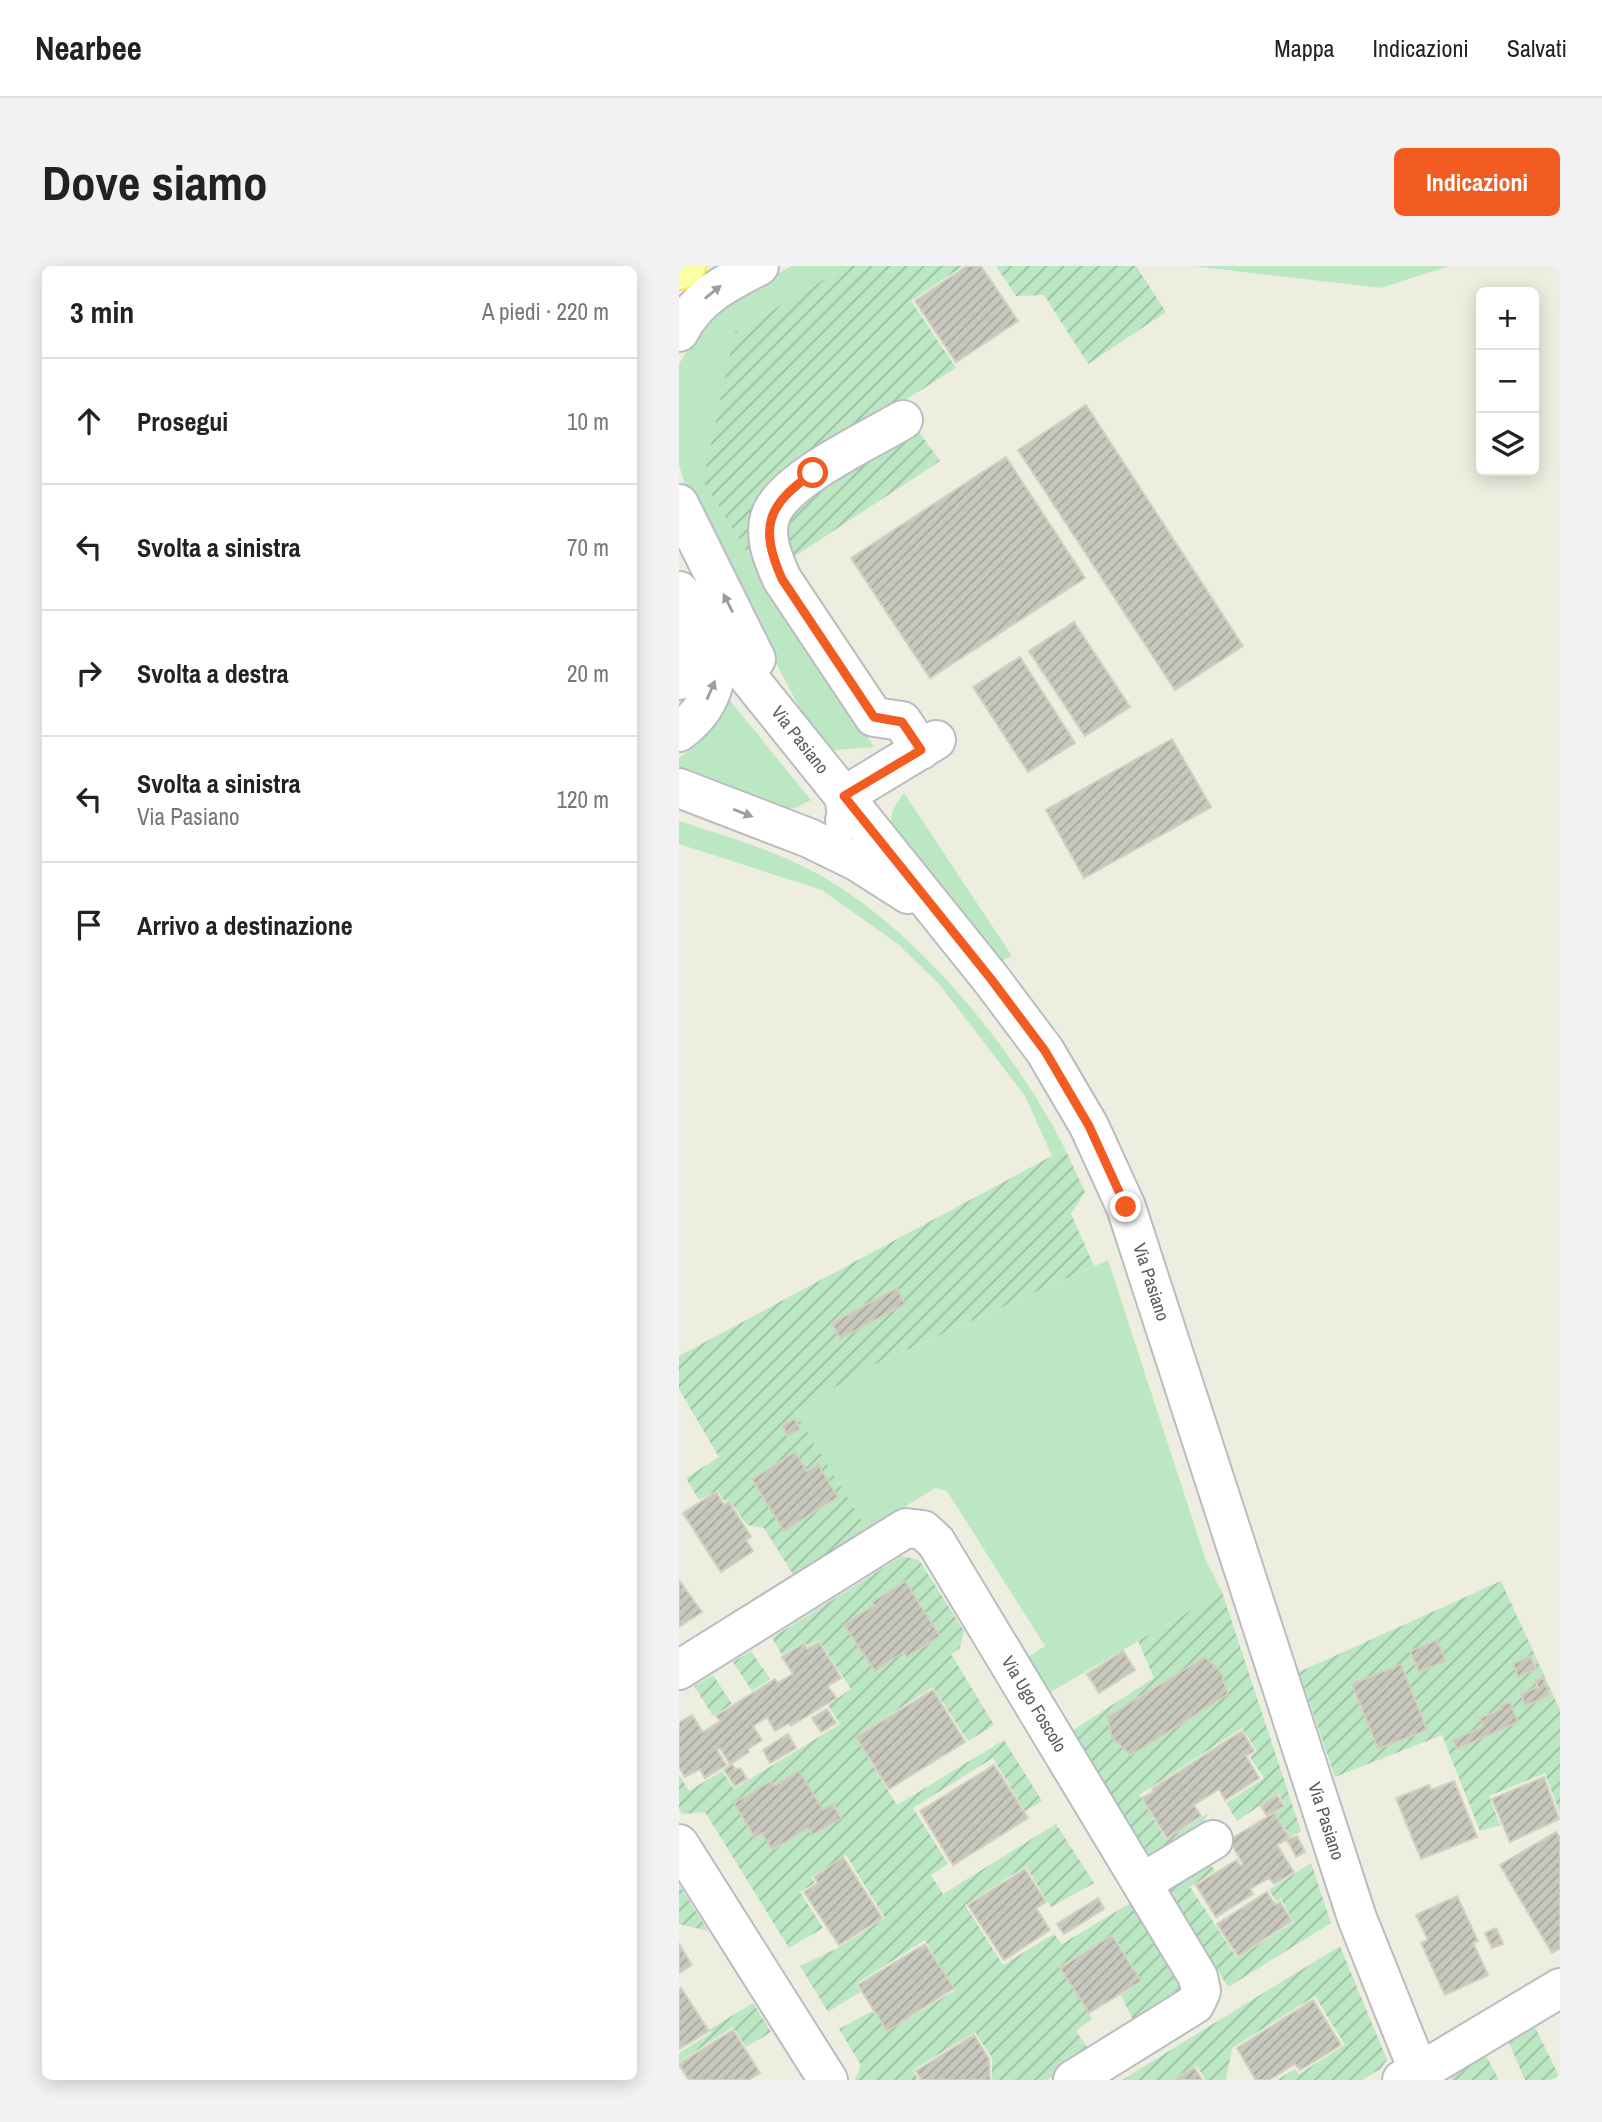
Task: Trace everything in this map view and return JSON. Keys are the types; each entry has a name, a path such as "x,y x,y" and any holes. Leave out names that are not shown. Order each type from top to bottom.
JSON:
{"main road":[{"path":"679,270 686,266"}],"street":[{"path":"679,331 685,320 714,289 759,266"},
{"path":"809,838 827,836 842,827 847,814 844,796 928,745 902,722 874,717 782,579 772,558 768,534 771,513 795,486 903,420"},
{"path":"679,504 791,730"},
{"name":"Via Pasiano","path":"679,591 991,979 1045,1051 1089,1126 1126,1207 1357,1918 1414,2078"},
{"path":"679,615 686,639 687,659 679,680"},
{"path":"679,732 702,708 712,689 719,668 718,637"},
{"path":"679,788 809,838 858,862 934,910"},
{"name":"Via Ugo Foscolo","path":"679,1670 906,1528 923,1530 936,1542 1198,1977 1201,1991 1195,2004 1073,2080"},
{"path":"1142,1883 1213,1840"},
{"path":"679,1844 828,2080"},
{"path":"1414,2078 1560,1988"}],"green space":[{"path":"792,266 847,266 735,332 763,577 874,747 825,751 809,726 688,494 679,465 679,364 710,314 757,284"},
{"path":"847,266 963,266 911,301 956,368 899,404 940,461 763,577 703,481 735,332"},
{"path":"996,266 1136,266 1166,312 1088,364 1044,295 1016,296"},
{"path":"1192,266 1449,266 1381,288"},
{"path":"727,697 811,800 795,808 770,810 679,776 679,758 696,746"},
{"path":"904,793 1012,956 1001,961 893,831 893,811"},
{"path":"679,821 782,856 852,895 889,924 958,993 990,1031 1044,1110 1065,1149 1052,1156 1025,1096 940,985 898,944 822,890 679,844"},
{"path":"1065,1149 1085,1192 1071,1214 1094,1266 869,1367 794,1411 868,1530 794,1576 764,1528 747,1525 729,1500 725,1502 717,1490 699,1500 686,1478 719,1457 679,1389 679,1356"},
{"path":"1108,1260 1206,1561 1222,1592 1049,1693 1025,1659 1045,1646 947,1491 935,1488 868,1530 794,1411 869,1367"},
{"path":"902,1556 919,1560 964,1631 960,1648 951,1654 994,1725 968,1741 933,1687 855,1737 897,1805 1004,1740 1042,1801 1025,1811 993,1758 913,1808 948,1864 931,1875 943,1894 1056,1824 1094,1883 1051,1907 1026,1866 965,1905 1003,1965 1054,1934 1062,1944 1132,1902 1182,1987 1175,2002 1136,2026 1121,1995 1142,1981 1113,1934 1059,1967 1092,2019 1076,2031 1091,2053 1047,2080 992,2080 992,2058 975,2032 913,2070 918,2079 916,2080 855,2080 861,2065 839,2029 872,2011 887,2032 955,1990 925,1940 856,1984 860,1992 828,2012 800,1966 836,1949 885,1918 846,1855 811,1877 815,1883 800,1892 823,1928 789,1948 705,1812 682,1814 679,1809 679,1775 689,1791 722,1771 734,1789 840,1724 828,1705 851,1689 819,1640 808,1646 804,1641 782,1655 772,1638"},
{"path":"1501,1581 1560,1710 1560,1814 1545,1773 1489,1796 1500,1825 1480,1831 1442,1735 1335,1777 1299,1672"},
{"path":"1222,1592 1301,1831 1290,1837 1275,1813 1286,1806 1278,1793 1237,1821 1226,1803 1264,1778 1250,1757 1257,1751 1242,1728 1139,1795 1166,1840 1210,1812 1186,1845 1154,1863 1072,1731 1154,1678 1138,1641"},
{"path":"751,1651 770,1679 752,1691 733,1662"},
{"path":"713,1675 732,1704 713,1716 694,1686"},
{"path":"1206,1858 1215,1871 1190,1887 1237,1958 1294,1922 1281,1899 1276,1901 1269,1890 1311,1863 1331,1923 1228,1987 1164,1881"},
{"path":"679,1884 680,1886 708,1931 679,1924"},
{"path":"1340,1946 1387,2060 1380,2069 1362,2080 1277,2080 1295,2069 1299,2074 1345,2045 1315,1996 1232,2048 1226,2080 1206,2080 1196,2065 1171,2080 1122,2080"},
{"path":"753,2003 771,2032 746,2047 733,2027 679,2062 679,2053 711,2033 709,2030"},
{"path":"1533,2023 1560,2080 1525,2080 1507,2038"},
{"path":"1484,2052 1499,2080 1451,2080 1453,2070"}],"building":[{"path":"967,266 981,266 1018,321 956,362 915,301"},
{"path":"1086,405 1243,646 1175,690 1018,450"},
{"path":"1006,457 1085,578 930,678 851,558"},
{"path":"1074,622 1130,707 1085,736 1029,651"},
{"path":"1020,657 1075,743 1028,772 973,687"},
{"path":"1172,739 1211,807 1084,878 1046,810"},
{"path":"897,1288 905,1304 840,1339 832,1323"},
{"path":"795,1419 800,1429 787,1436 782,1425"},
{"path":"795,1452 807,1471 818,1464 838,1497 784,1531 752,1479"},
{"path":"716,1492 724,1505 729,1502 751,1537 746,1540 753,1551 721,1572 683,1513"},
{"path":"679,1580 702,1612 679,1627"},
{"path":"905,1581 940,1636 907,1657 903,1652 875,1671 844,1625 874,1605 872,1602"},
{"path":"1437,1640 1446,1661 1419,1672 1410,1651"},
{"path":"819,1642 841,1678 828,1686 836,1698 791,1726 789,1723 775,1731 767,1717 753,1726 762,1740 748,1749 749,1752 730,1764 720,1748 717,1750 726,1765 705,1778 700,1769 685,1777 679,1767 679,1723 692,1715 703,1732 720,1721 716,1716 775,1679 778,1683 793,1674 782,1657 804,1643 807,1649"},
{"path":"1123,1651 1135,1670 1099,1693 1087,1674"},
{"path":"1530,1656 1536,1669 1518,1677 1513,1664"},
{"path":"1205,1657 1221,1672 1228,1694 1131,1755 1112,1738 1107,1717"},
{"path":"1401,1664 1427,1730 1378,1749 1352,1684"},
{"path":"1543,1677 1550,1695 1525,1706 1521,1694 1538,1687 1535,1680"},
{"path":"933,1690 965,1742 889,1789 856,1737"},
{"path":"1510,1702 1518,1722 1457,1749 1453,1740 1484,1726 1480,1718 1502,1709 1500,1706"},
{"path":"827,1709 836,1723 821,1732 812,1718"},
{"path":"1242,1731 1254,1751 1246,1756 1259,1778 1225,1800 1219,1789 1194,1805 1201,1816 1167,1838 1142,1798"},
{"path":"788,1734 796,1748 770,1763 763,1750"},
{"path":"732,1764 736,1770 740,1768 747,1779 735,1786 724,1770"},
{"path":"994,1765 1028,1818 953,1865 920,1811"},
{"path":"799,1771 823,1810 833,1804 841,1818 812,1835 808,1828 772,1850 762,1833 755,1838 734,1803 771,1781 774,1786"},
{"path":"1544,1777 1559,1819 1510,1842 1492,1799"},
{"path":"1454,1781 1477,1837 1421,1859 1396,1798 1429,1785 1431,1790"},
{"path":"1277,1795 1284,1806 1267,1816 1261,1806"},
{"path":"1274,1813 1289,1838 1277,1845 1294,1872 1274,1884 1269,1878 1250,1889 1253,1894 1216,1917 1196,1885 1237,1860 1240,1866 1243,1864 1229,1840"},
{"path":"1556,1832 1560,1838 1560,1948 1552,1953 1500,1865"},
{"path":"1297,1836 1305,1852 1296,1857 1287,1840"},
{"path":"843,1857 882,1918 839,1945 804,1892 818,1883 814,1877"},
{"path":"1025,1869 1046,1902 1036,1908 1050,1930 1004,1960 968,1905"},
{"path":"1267,1892 1275,1905 1280,1902 1292,1921 1238,1956 1217,1924"},
{"path":"1457,1896 1478,1941 1473,1943 1488,1975 1445,1995 1421,1943 1428,1940 1416,1915"},
{"path":"1098,1898 1104,1909 1064,1934 1057,1924"},
{"path":"1496,1928 1503,1944 1492,1948 1485,1933"},
{"path":"1112,1935 1141,1981 1089,2013 1060,1968"},
{"path":"679,1944 692,1965 679,1973"},
{"path":"925,1944 954,1988 887,2031 858,1985"},
{"path":"681,1988 709,2031 679,2049 679,1989"},
{"path":"1313,2000 1341,2045 1300,2070 1295,2064 1269,2080 1256,2080 1237,2048"},
{"path":"733,2030 760,2073 748,2080 689,2080 679,2064"},
{"path":"974,2035 989,2059 990,2080 919,2080 921,2079 916,2071"},
{"path":"1194,2067 1202,2080 1174,2080"}],"route":[{"path":"813,473 783,497 771,513 768,534 772,558 782,579 874,717 902,722 921,750 844,796 991,979 1045,1051 1089,1126 1126,1207"}]}
